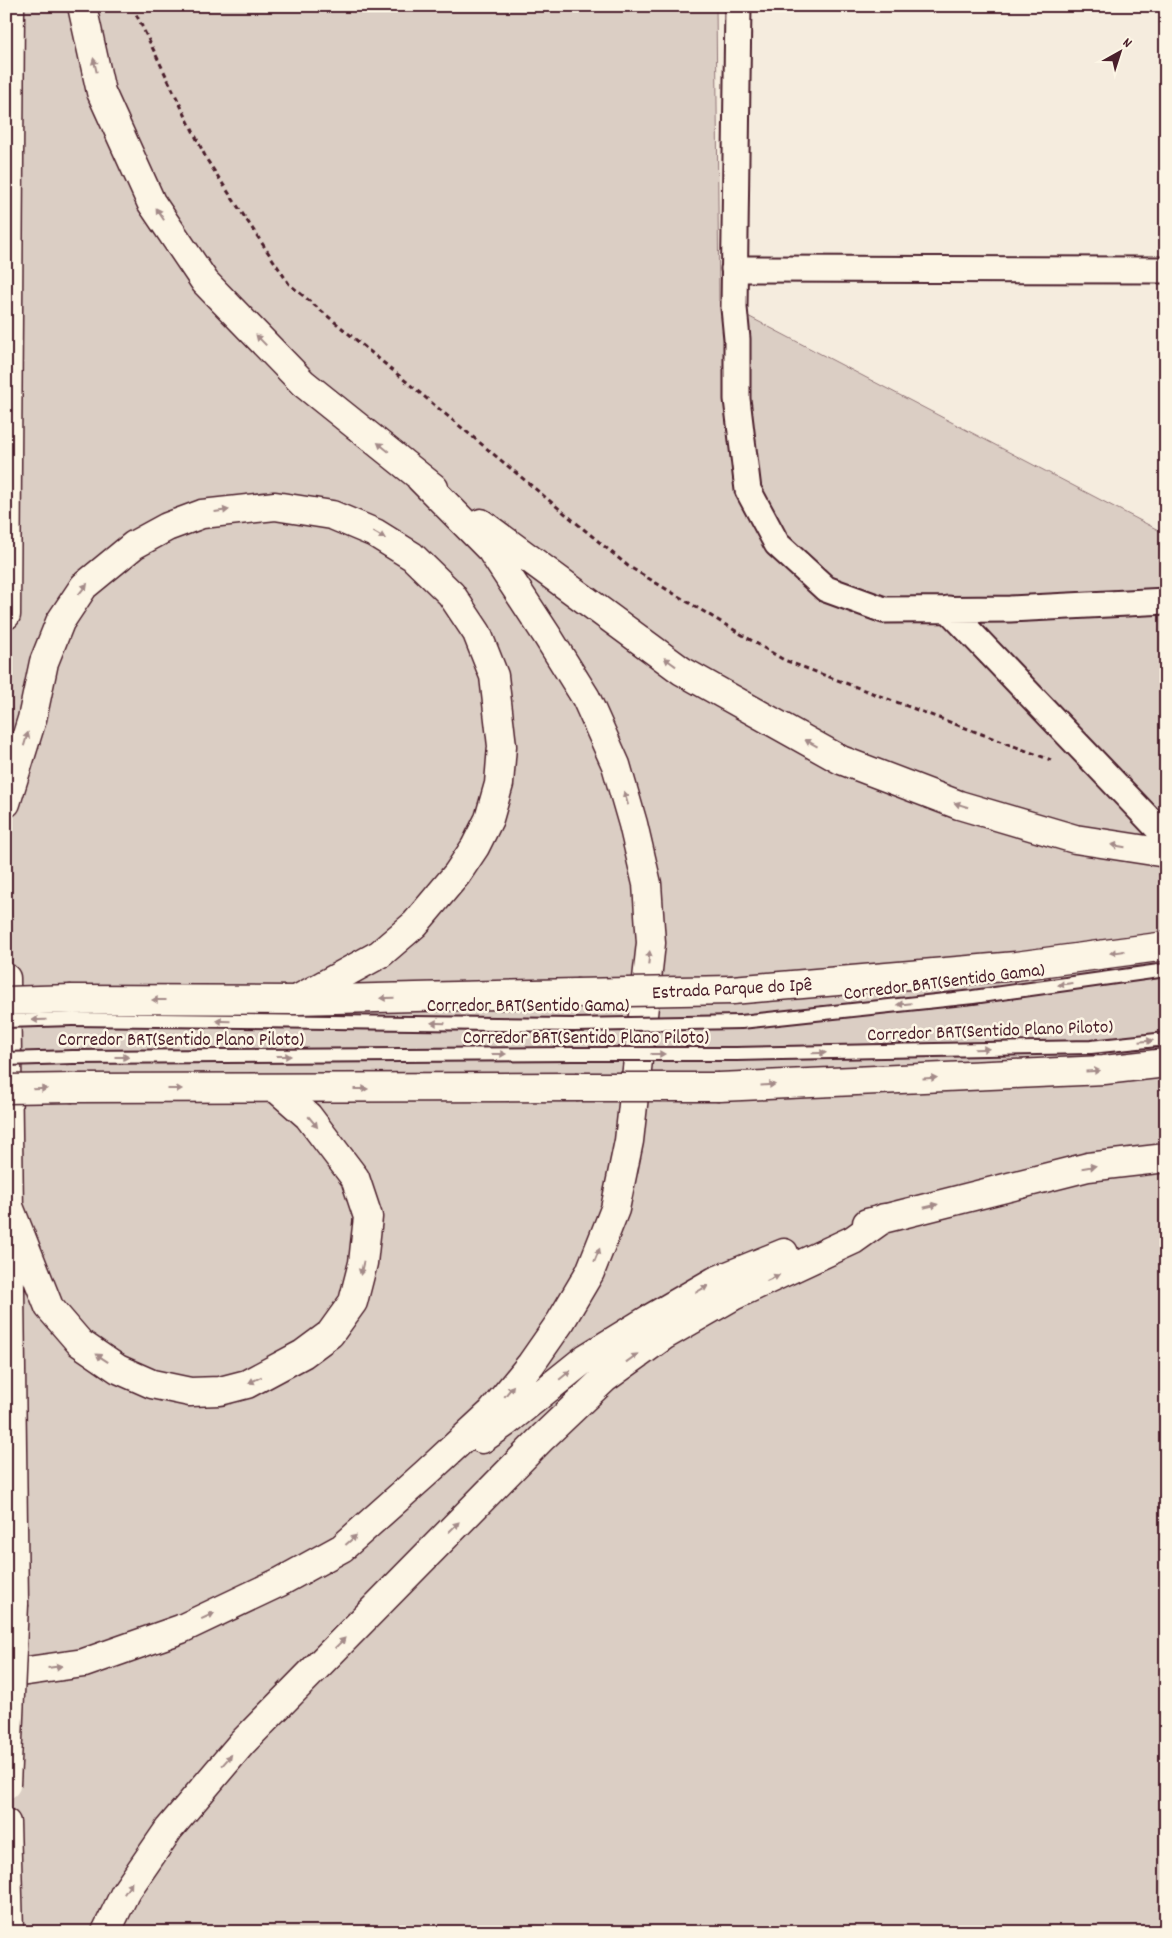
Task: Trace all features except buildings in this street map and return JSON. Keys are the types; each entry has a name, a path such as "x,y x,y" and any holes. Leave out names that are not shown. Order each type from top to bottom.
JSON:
{"main road":[{"path":"6,615 10,6"},
{"path":"82,6 101,92 152,202 205,282 303,383 420,478 682,672 840,760 959,805 1075,839 1166,853"},
{"path":"6,1674 84,1663 181,1629 280,1582 342,1548 491,1413 531,1364 561,1321 590,1272 615,1210 629,1141 651,943 647,884 633,824 616,765 586,698 491,550 420,478"},
{"path":"6,802 32,719 44,662 60,622 84,586 134,545 167,527 202,514 275,506 332,515 375,533 412,556 451,594 477,633 494,676 502,746 499,784 490,819 475,848 457,874 414,924 380,954 296,1000"},
{"name":"Estrada Parque do Ipê","path":"6,1001 72,1009 296,1000 732,990 1016,966 1166,946"},
{"path":"6,978 14,1604 6,1785"},
{"path":"6,1089 719,1087 1104,1070 1166,1063"},
{"path":"10,1209 48,1307 80,1343 118,1368 152,1384 190,1392 220,1391 247,1384 303,1354 330,1334 353,1302 363,1264 368,1217 355,1178 308,1116 277,1089"},
{"path":"425,1474 452,1459 505,1423 586,1358 715,1282 812,1242 884,1218 1088,1167 1166,1158"},
{"path":"106,1932 125,1893 168,1828 242,1743 543,1437 604,1379 665,1334 733,1296 853,1240 884,1218"},
{"path":"6,1823 9,1932"}],"street":[{"path":"738,6 734,269 737,399 748,490 777,544 826,590 884,610 1010,609 1166,601"},
{"path":"734,269 1166,270"},
{"path":"948,609 1166,837"}],"lane":[{"name":"Corredor BRT(Sentido Gama)","path":"6,1021 72,1009 574,1024 741,1022 973,997 1166,970"},
{"name":"Corredor BRT(Sentido Plano Piloto)","path":"6,1059 73,1057 736,1054 1091,1046 1166,1039"}],"path":[{"path":"134,6 207,160 289,284 628,566 784,660 1058,762"}],"shaded area":[{"path":"6,6 716,6 719,301 1166,534 1166,1932 6,1932"}]}
